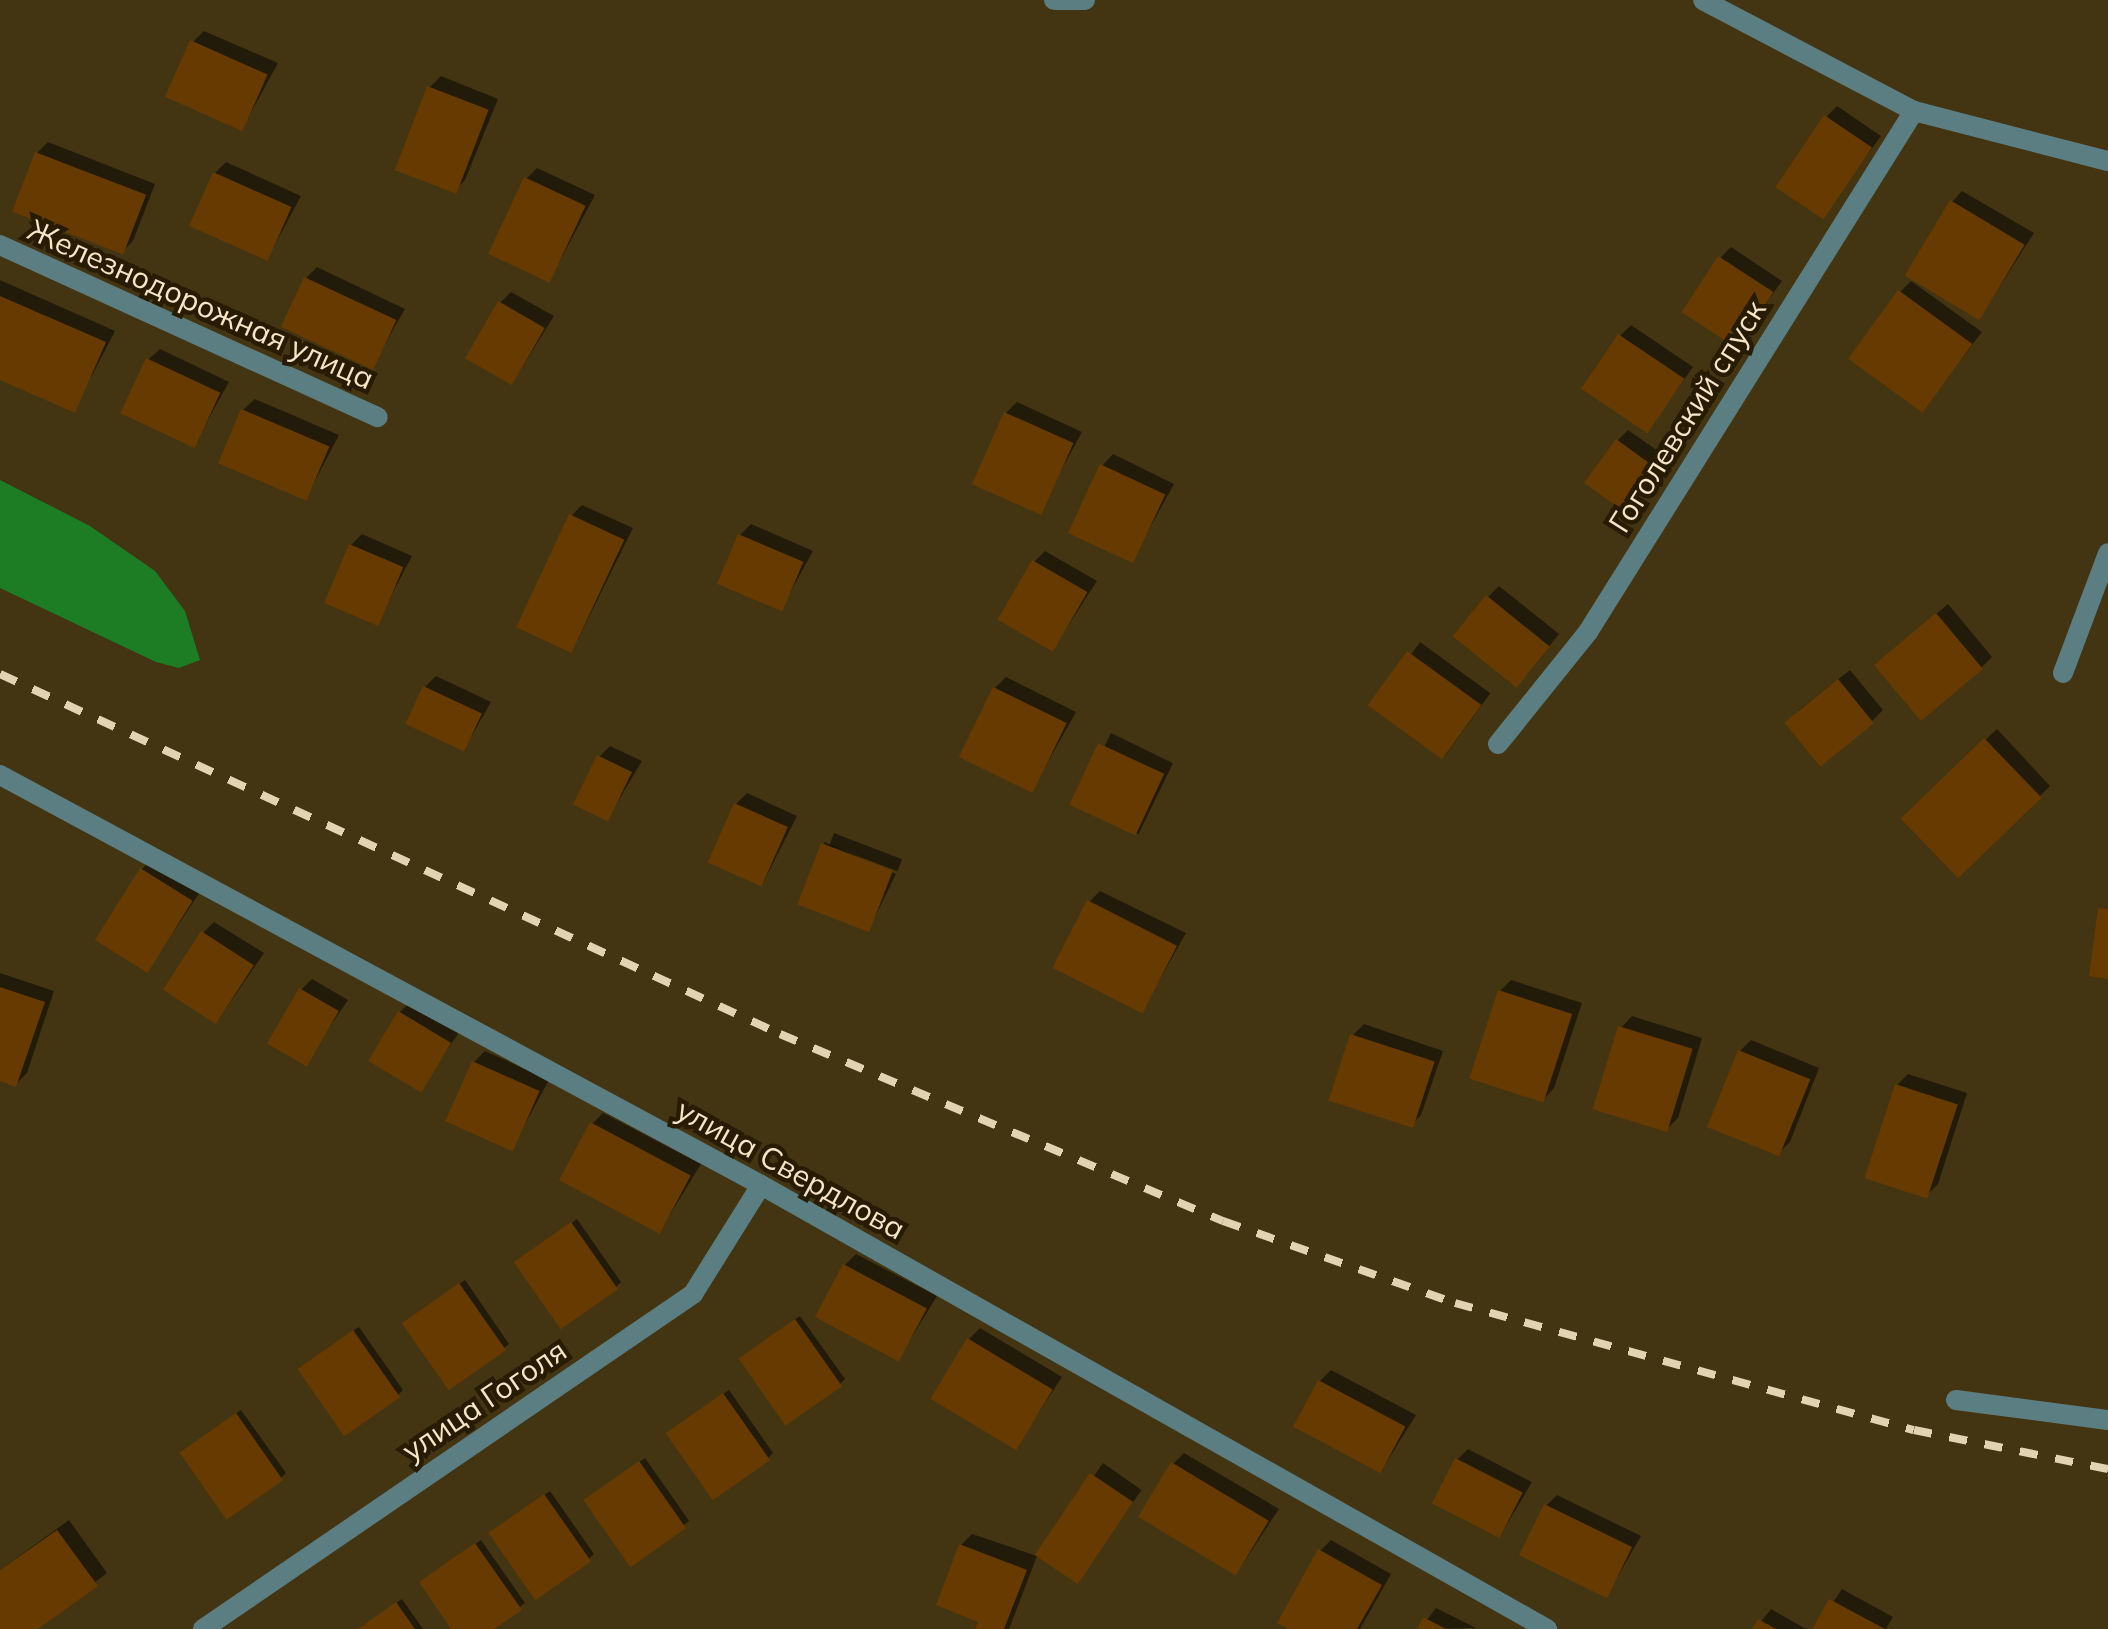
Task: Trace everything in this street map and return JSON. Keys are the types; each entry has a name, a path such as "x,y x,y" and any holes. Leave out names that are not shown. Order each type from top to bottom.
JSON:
{"street":[{"path":"1054,0 1085,0"},
{"path":"1703,0 1914,111 2108,161"},
{"name":"Гоголевский спуск","path":"1498,744 1588,632 1914,111"},
{"name":"Железнодорожная улица","path":"0,245 378,417"},
{"path":"2063,673 2108,554"},
{"name":"улица Свердлова","path":"0,775 761,1186 1547,1629"},
{"name":"улица Гоголя","path":"203,1629 692,1294 761,1186"},
{"path":"1956,1400 2108,1420"}],"green space":[{"path":"0,480 90,526 155,571 185,611 200,660 179,668 156,662 0,588"}],"building":[{"path":"190,40 268,75 242,131 165,97"},
{"path":"427,86 489,110 456,194 395,170"},
{"path":"1824,115 1872,147 1823,220 1775,187"},
{"path":"35,152 146,195 123,254 12,212"},
{"path":"213,172 292,207 268,261 189,226"},
{"path":"524,177 586,206 550,283 488,254"},
{"path":"1950,200 2025,245 1979,320 1905,275"},
{"path":"1718,256 1773,292 1737,348 1682,312"},
{"path":"304,277 396,320 373,370 281,327"},
{"path":"1898,290 1972,344 1922,413 1848,359"},
{"path":"0,296 106,342 75,413 0,380"},
{"path":"498,301 545,328 512,385 465,358"},
{"path":"1618,334 1684,379 1647,433 1581,389"},
{"path":"146,358 220,393 195,448 120,413"},
{"path":"241,409 329,447 306,501 218,463"},
{"path":"1004,412 1073,443 1041,515 972,484"},
{"path":"1616,439 1659,470 1627,514 1584,483"},
{"path":"1100,464 1165,494 1133,563 1068,533"},
{"path":"569,514 624,540 571,653 516,627"},
{"path":"738,534 803,562 782,611 717,584"},
{"path":"349,544 403,567 378,626 324,603"},
{"path":"1032,560 1087,592 1053,652 998,620"},
{"path":"1486,595 1550,647 1516,688 1453,636"},
{"path":"1936,613 1983,669 1921,721 1874,665"},
{"path":"1407,651 1481,705 1442,759 1368,705"},
{"path":"1838,679 1874,723 1820,767 1784,722"},
{"path":"423,686 482,713 464,752 405,724"},
{"path":"993,687 1067,723 1033,793 959,757"},
{"path":"1984,738 2042,798 1958,878 1901,819"},
{"path":"1098,743 1164,774 1135,835 1069,805"},
{"path":"597,755 632,772 608,822 573,804"},
{"path":"734,803 788,827 761,886 708,862"},
{"path":"821,843 893,871 869,932 797,905"},
{"path":"140,868 193,901 148,973 95,940"},
{"path":"1087,900 1177,946 1142,1014 1052,968"},
{"path":"2098,908 2108,909 2108,979 2089,976"},
{"path":"201,931 254,965 216,1024 163,990"},
{"path":"0,987 45,1002 16,1087 0,1081"},
{"path":"299,988 339,1011 307,1066 267,1043"},
{"path":"1498,990 1572,1014 1543,1103 1469,1078"},
{"path":"398,1011 451,1043 421,1093 368,1061"},
{"path":"1618,1026 1693,1049 1667,1132 1593,1109"},
{"path":"1350,1034 1435,1062 1413,1128 1328,1101"},
{"path":"1738,1050 1810,1079 1779,1156 1707,1127"},
{"path":"472,1061 540,1091 513,1151 445,1121"},
{"path":"1895,1084 1958,1104 1927,1199 1864,1178"},
{"path":"590,1122 691,1176 660,1234 559,1180"},
{"path":"571,1222 618,1289 561,1329 514,1262"},
{"path":"843,1264 927,1309 899,1362 815,1317"},
{"path":"459,1283 506,1350 449,1390 402,1323"},
{"path":"795,1319 842,1386 786,1426 738,1359"},
{"path":"353,1330 400,1397 344,1436 297,1369"},
{"path":"967,1338 1053,1390 1016,1450 930,1399"},
{"path":"1318,1380 1405,1426 1381,1473 1293,1427"},
{"path":"723,1393 770,1460 713,1500 666,1433"},
{"path":"236,1413 283,1480 227,1520 179,1453"},
{"path":"1455,1458 1523,1493 1500,1538 1432,1503"},
{"path":"639,1461 686,1528 630,1567 583,1500"},
{"path":"1171,1462 1269,1521 1236,1576 1138,1517"},
{"path":"1090,1473 1133,1502 1078,1584 1035,1555"},
{"path":"544,1494 591,1561 535,1600 488,1533"},
{"path":"1544,1504 1632,1547 1607,1598 1519,1555"},
{"path":"57,1530 98,1586 38,1629 0,1629 0,1570"},
{"path":"475,1543 522,1610 494,1629 451,1629 419,1582"},
{"path":"959,1544 1027,1570 1004,1629 975,1629 978,1622 936,1605"},
{"path":"1318,1549 1382,1585 1357,1629 1288,1629 1277,1623"},
{"path":"1829,1599 1885,1629 1812,1629"},
{"path":"396,1602 415,1629 358,1629"},
{"path":"1423,1617 1446,1629 1417,1629"},
{"path":"1758,1619 1776,1629 1752,1629"}],"railway":[{"path":"0,674 780,1034 1223,1221 1455,1303 1914,1430 2108,1469"}]}
